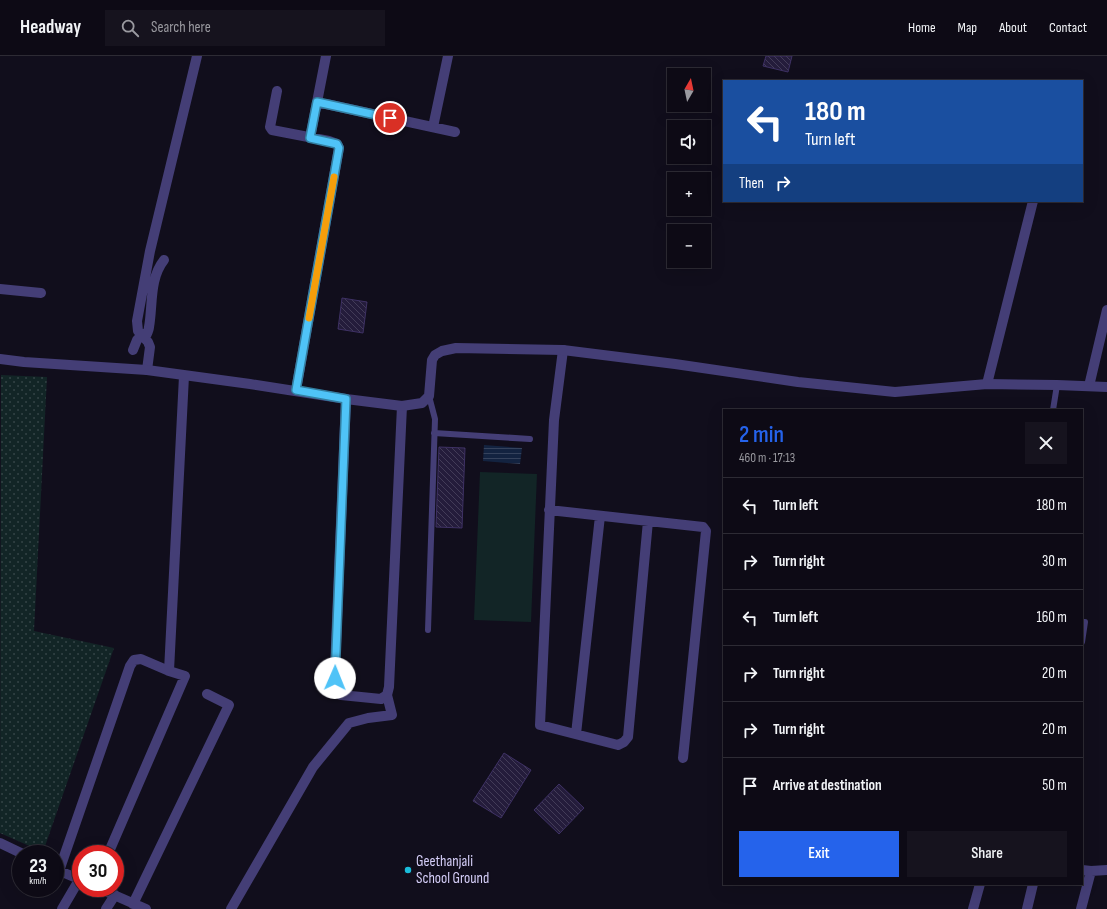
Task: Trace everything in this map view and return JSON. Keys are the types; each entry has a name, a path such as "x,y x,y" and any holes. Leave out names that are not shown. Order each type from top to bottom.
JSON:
{"street":[{"path":"147,370 150,347 148,342 138,331 137,321 149,259 180,122 197,56"},
{"path":"310,138 326,56"},
{"path":"433,127 448,56"},
{"path":"277,91 270,127 272,130 337,144 339,148 296,390"},
{"path":"317,102 455,132"},
{"path":"987,384 1033,202"},
{"path":"133,350 137,340 143,337 149,328 151,302 156,274 164,260"},
{"path":"0,289 41,293"},
{"path":"1089,386 1107,310"},
{"path":"0,359 24,362 147,370 402,406 422,403 429,396 432,360 435,355 442,351 456,348 563,350 675,364 798,382 895,392 987,384 1089,386 1107,388"},
{"path":"563,350 554,420 540,725 618,745 624,742 628,737 648,521"},
{"path":"169,671 184,376"},
{"path":"346,399 336,689 341,695 381,699 387,695"},
{"path":"231,909 313,767 350,723 368,718 392,715 387,695 389,687 402,406"},
{"path":"549,510 703,527 706,532 683,758"},
{"path":"576,734 600,516"},
{"path":"64,850 130,666 134,660 141,659 185,676 112,845"},
{"path":"133,904 229,705 207,694"},
{"path":"0,843 12,849"},
{"path":"1081,909 1086,870 1107,870"},
{"path":"973,909 980,885"},
{"path":"1027,909 1033,885"},
{"path":"62,909 72,893"},
{"path":"106,909 114,897"},
{"path":"119,897 146,909"}],"lane":[{"path":"1053,409 1057,385"},
{"path":"428,630 435,419 429,396"},
{"path":"434,433 530,439"},
{"path":"1083,622 1085,622 1083,635"}],"green space":[{"path":"1,375 47,377 34,631 114,648 45,845 27,845 0,833"},
{"path":"480,472 537,474 531,622 474,620"}],"water":[{"path":"484,445 522,448 520,464 483,461"}],"building":[{"path":"766,56 792,56 788,72 763,66"},
{"path":"342,298 367,302 363,333 338,329"},
{"path":"439,447 465,448 462,528 436,527"},
{"path":"504,753 531,770 501,818 473,801"},
{"path":"559,784 584,808 559,834 534,810"}],"slow traffic":[{"path":"309,318 334,177"}],"place":[{"name":"Geethanjali School Ground","path":"408,870"}],"route":[{"path":"335,678 346,399 296,390 339,148 337,144 329,141 310,138 317,102 390,118"}]}
